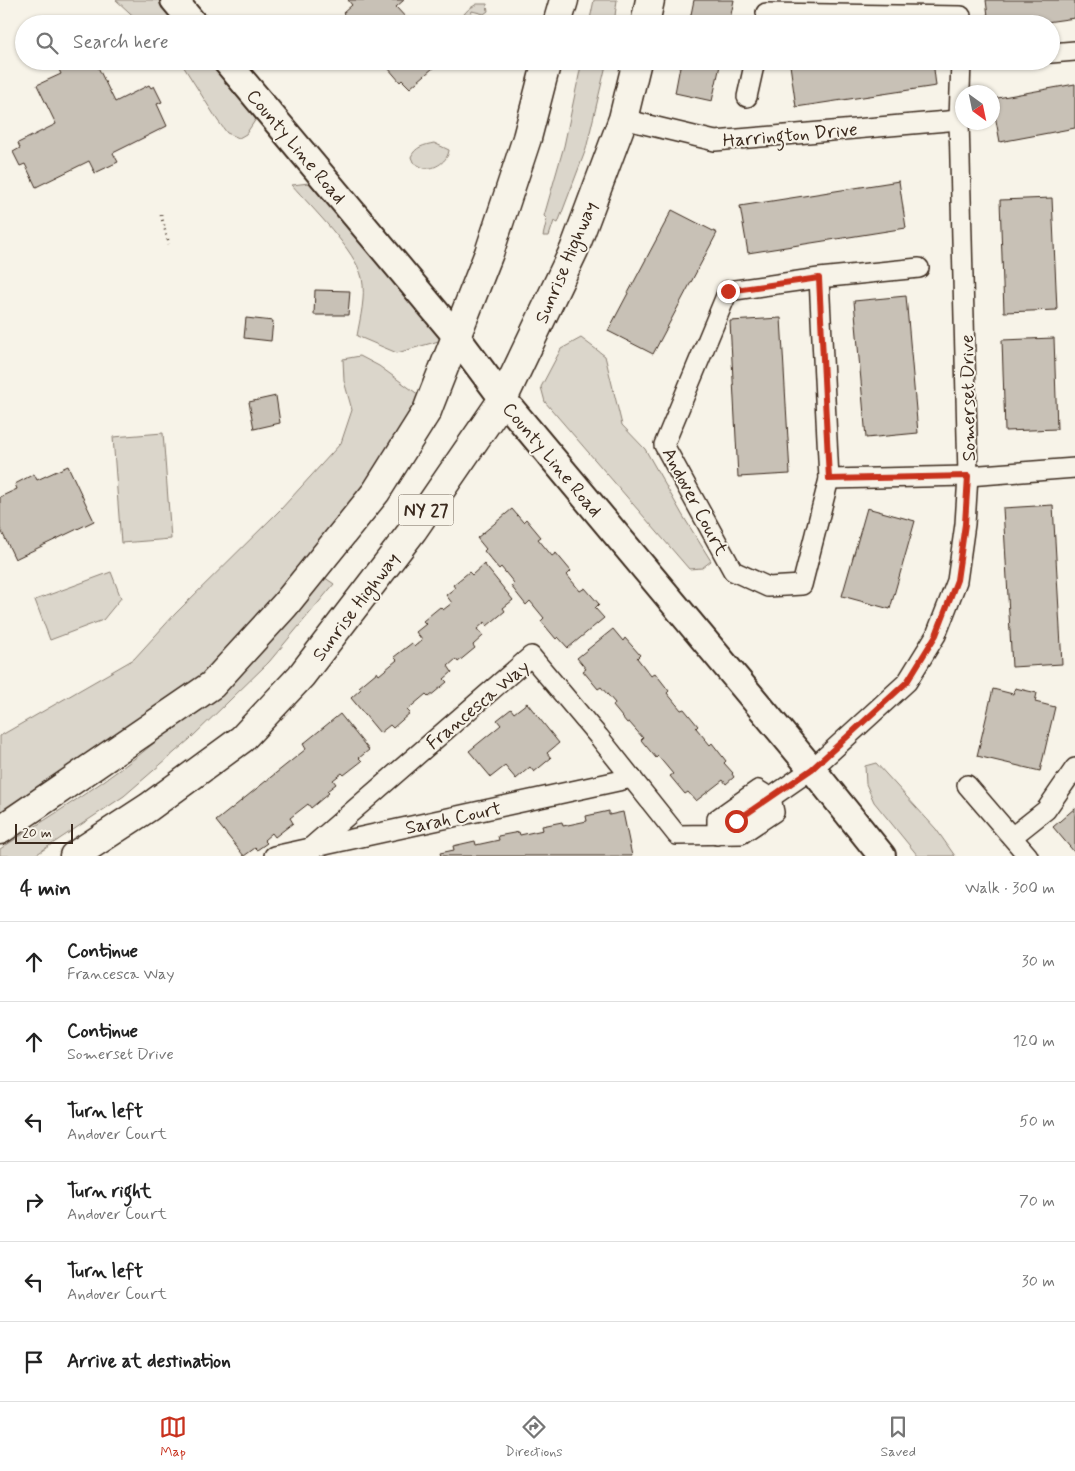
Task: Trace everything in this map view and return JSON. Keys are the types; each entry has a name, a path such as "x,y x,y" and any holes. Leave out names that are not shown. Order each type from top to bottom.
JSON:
{"highway":[{"path":"560,15 564,0"},
{"path":"647,15 650,0"},
{"name":"NY 27","path":"0,830 212,685 285,605 376,492 427,411 489,253 527,138 545,70"},
{"name":"Sunrise Highway","path":"74,856 149,808 242,740 301,676 413,530 503,399 574,250 624,119 635,70"}],"main road":[{"path":"174,0 186,15"},
{"name":"County Line Road","path":"234,70 456,336 503,399 812,769 882,856"}],"street":[{"path":"765,12 961,13"},
{"path":"1060,52 1075,51"},
{"path":"747,97 753,70"},
{"name":"Somerset Drive","path":"961,70 961,85"},
{"name":"Harrington Drive","path":"624,119 715,141 955,120"},
{"name":"Somerset Drive","path":"812,769 907,682 936,635 957,580 965,524 968,476 960,130"},
{"name":"Andover Court","path":"819,278 829,479 802,585 768,587 733,570 664,445 728,291 819,278 920,268"},
{"path":"829,479 968,476 1075,468"},
{"name":"Francesca Way","path":"309,849 531,656 677,835 741,834 774,812 770,798"},
{"path":"1012,837 1046,810 1075,768"},
{"path":"717,835 717,819 730,809 758,790 770,798 812,769"},
{"name":"Sarah Court","path":"274,856 632,778"},
{"path":"967,785 1028,856"}],"path":[{"path":"161,215 168,244"}],"shaded area":[{"path":"116,0 174,0 186,15 132,15"},
{"path":"594,0 617,0 615,15 591,15"},
{"path":"477,4 487,4 488,11 484,14 472,11 471,15 464,15"},
{"path":"186,70 233,70 264,107 246,134 239,138 227,133"},
{"path":"580,70 605,70 586,149 558,223 554,221 549,236 543,236 547,219 544,216 564,146"},
{"path":"434,143 449,150 444,161 432,168 423,168 413,162 411,157 417,149"},
{"path":"326,181 456,336 397,353 357,336 363,293 362,278 358,267 332,230 292,185"},
{"path":"581,338 605,356 622,425 645,449 711,561 702,568 689,569 545,402 541,387 561,349"},
{"path":"360,356 379,366 430,403 227,668 0,814 0,736 134,659 175,614 281,509 341,443 352,410 344,381 343,359"},
{"path":"163,433 171,539 121,543 113,437"},
{"path":"111,572 121,598 103,620 50,640 35,600"},
{"path":"321,575 334,584 269,662 190,739 124,796 34,856 0,856 0,849 101,783 181,720 262,639"},
{"path":"876,763 936,829 955,856 918,856 874,802 866,784 865,766"}],"building":[{"path":"348,0 404,0 396,7 403,15 345,15 343,13 352,5"},
{"path":"694,0 734,0 731,15 691,15"},
{"path":"986,0 1075,0 1075,18 1060,20 1060,15 988,15"},
{"path":"59,70 99,70 115,102 149,85 151,88 154,86 162,102 157,104 167,126 113,153 118,162 95,173 89,161 36,187 25,164 20,166 13,152 20,148 18,143 56,124 37,85 61,74"},
{"path":"390,70 431,70 410,88 402,80 400,82"},
{"path":"679,70 719,70 712,101 675,93"},
{"path":"791,70 934,70 936,86 796,107"},
{"path":"1075,84 1075,128 1000,142 998,130 1000,130 1000,98"},
{"path":"899,181 906,228 748,253 740,206"},
{"path":"1052,198 1057,310 1004,312 1000,200"},
{"path":"672,210 717,233 653,354 608,331"},
{"path":"315,290 350,291 348,315 314,315"},
{"path":"906,296 918,433 866,438 854,301"},
{"path":"246,318 273,321 271,341 244,338"},
{"path":"781,318 790,474 738,477 730,321"},
{"path":"1054,338 1057,429 1005,431 1002,340"},
{"path":"276,396 280,423 254,429 249,402"},
{"path":"68,466 94,521 15,559 0,528 0,497 17,489 15,484 34,474 37,480"},
{"path":"1053,505 1062,664 1012,667 1003,508"},
{"path":"867,508 915,521 890,609 842,596"},
{"path":"512,509 523,522 526,519 541,537 538,539 552,556 556,553 571,571 567,575 580,591 585,588 599,604 595,608 604,618 568,648 558,637 556,639 541,621 544,618 530,601 526,605 511,586 514,583 484,551 486,549 477,538"},
{"path":"484,564 513,600 503,608 505,611 487,626 485,622 477,629 483,636 473,645 475,648 458,662 456,659 448,666 452,672 444,679 447,682 429,697 426,694 407,710 410,713 393,728 390,725 380,733 351,698 361,689 359,687 377,672 379,675 397,660 394,657 412,643 415,646 422,640 416,632 426,624 423,621 440,607 443,610 452,603 446,595 455,588 453,585 469,572 472,575"},
{"path":"613,629 623,641 625,638 640,655 637,658 651,676 655,673 669,691 667,693 681,710 684,709 698,726 696,728 710,745 712,743 726,761 724,763 733,773 734,777 726,784 723,780 696,801 688,792 685,794 670,776 673,774 658,756 656,758 641,740 643,738 613,706 615,703 601,687 598,689 583,671 586,669 577,658"},
{"path":"1015,688 1037,693 1035,702 1055,707 1040,771 977,756 993,689 1013,694"},
{"path":"527,703 559,743 547,753 551,758 534,772 530,767 516,779 505,766 491,777 469,751 501,725 497,720 511,709 514,713"},
{"path":"340,714 369,750 359,758 362,761 344,775 342,773 333,780 336,784 327,791 329,793 311,808 308,804 290,818 293,823 275,837 272,833 264,840 267,843 257,850 255,848 244,856 216,821 306,749 303,744"},
{"path":"1075,808 1075,853 1053,827"},
{"path":"609,811 609,815 623,812 632,856 441,856 440,853 454,850 453,846 475,841 476,845 499,840 498,836 519,832 520,835 543,830 542,826 562,822 563,826 587,821 586,816"}],"route":[{"path":"728,291 819,278 829,479 968,476 965,524 957,580 936,635 907,682 812,769 736,821"}]}
